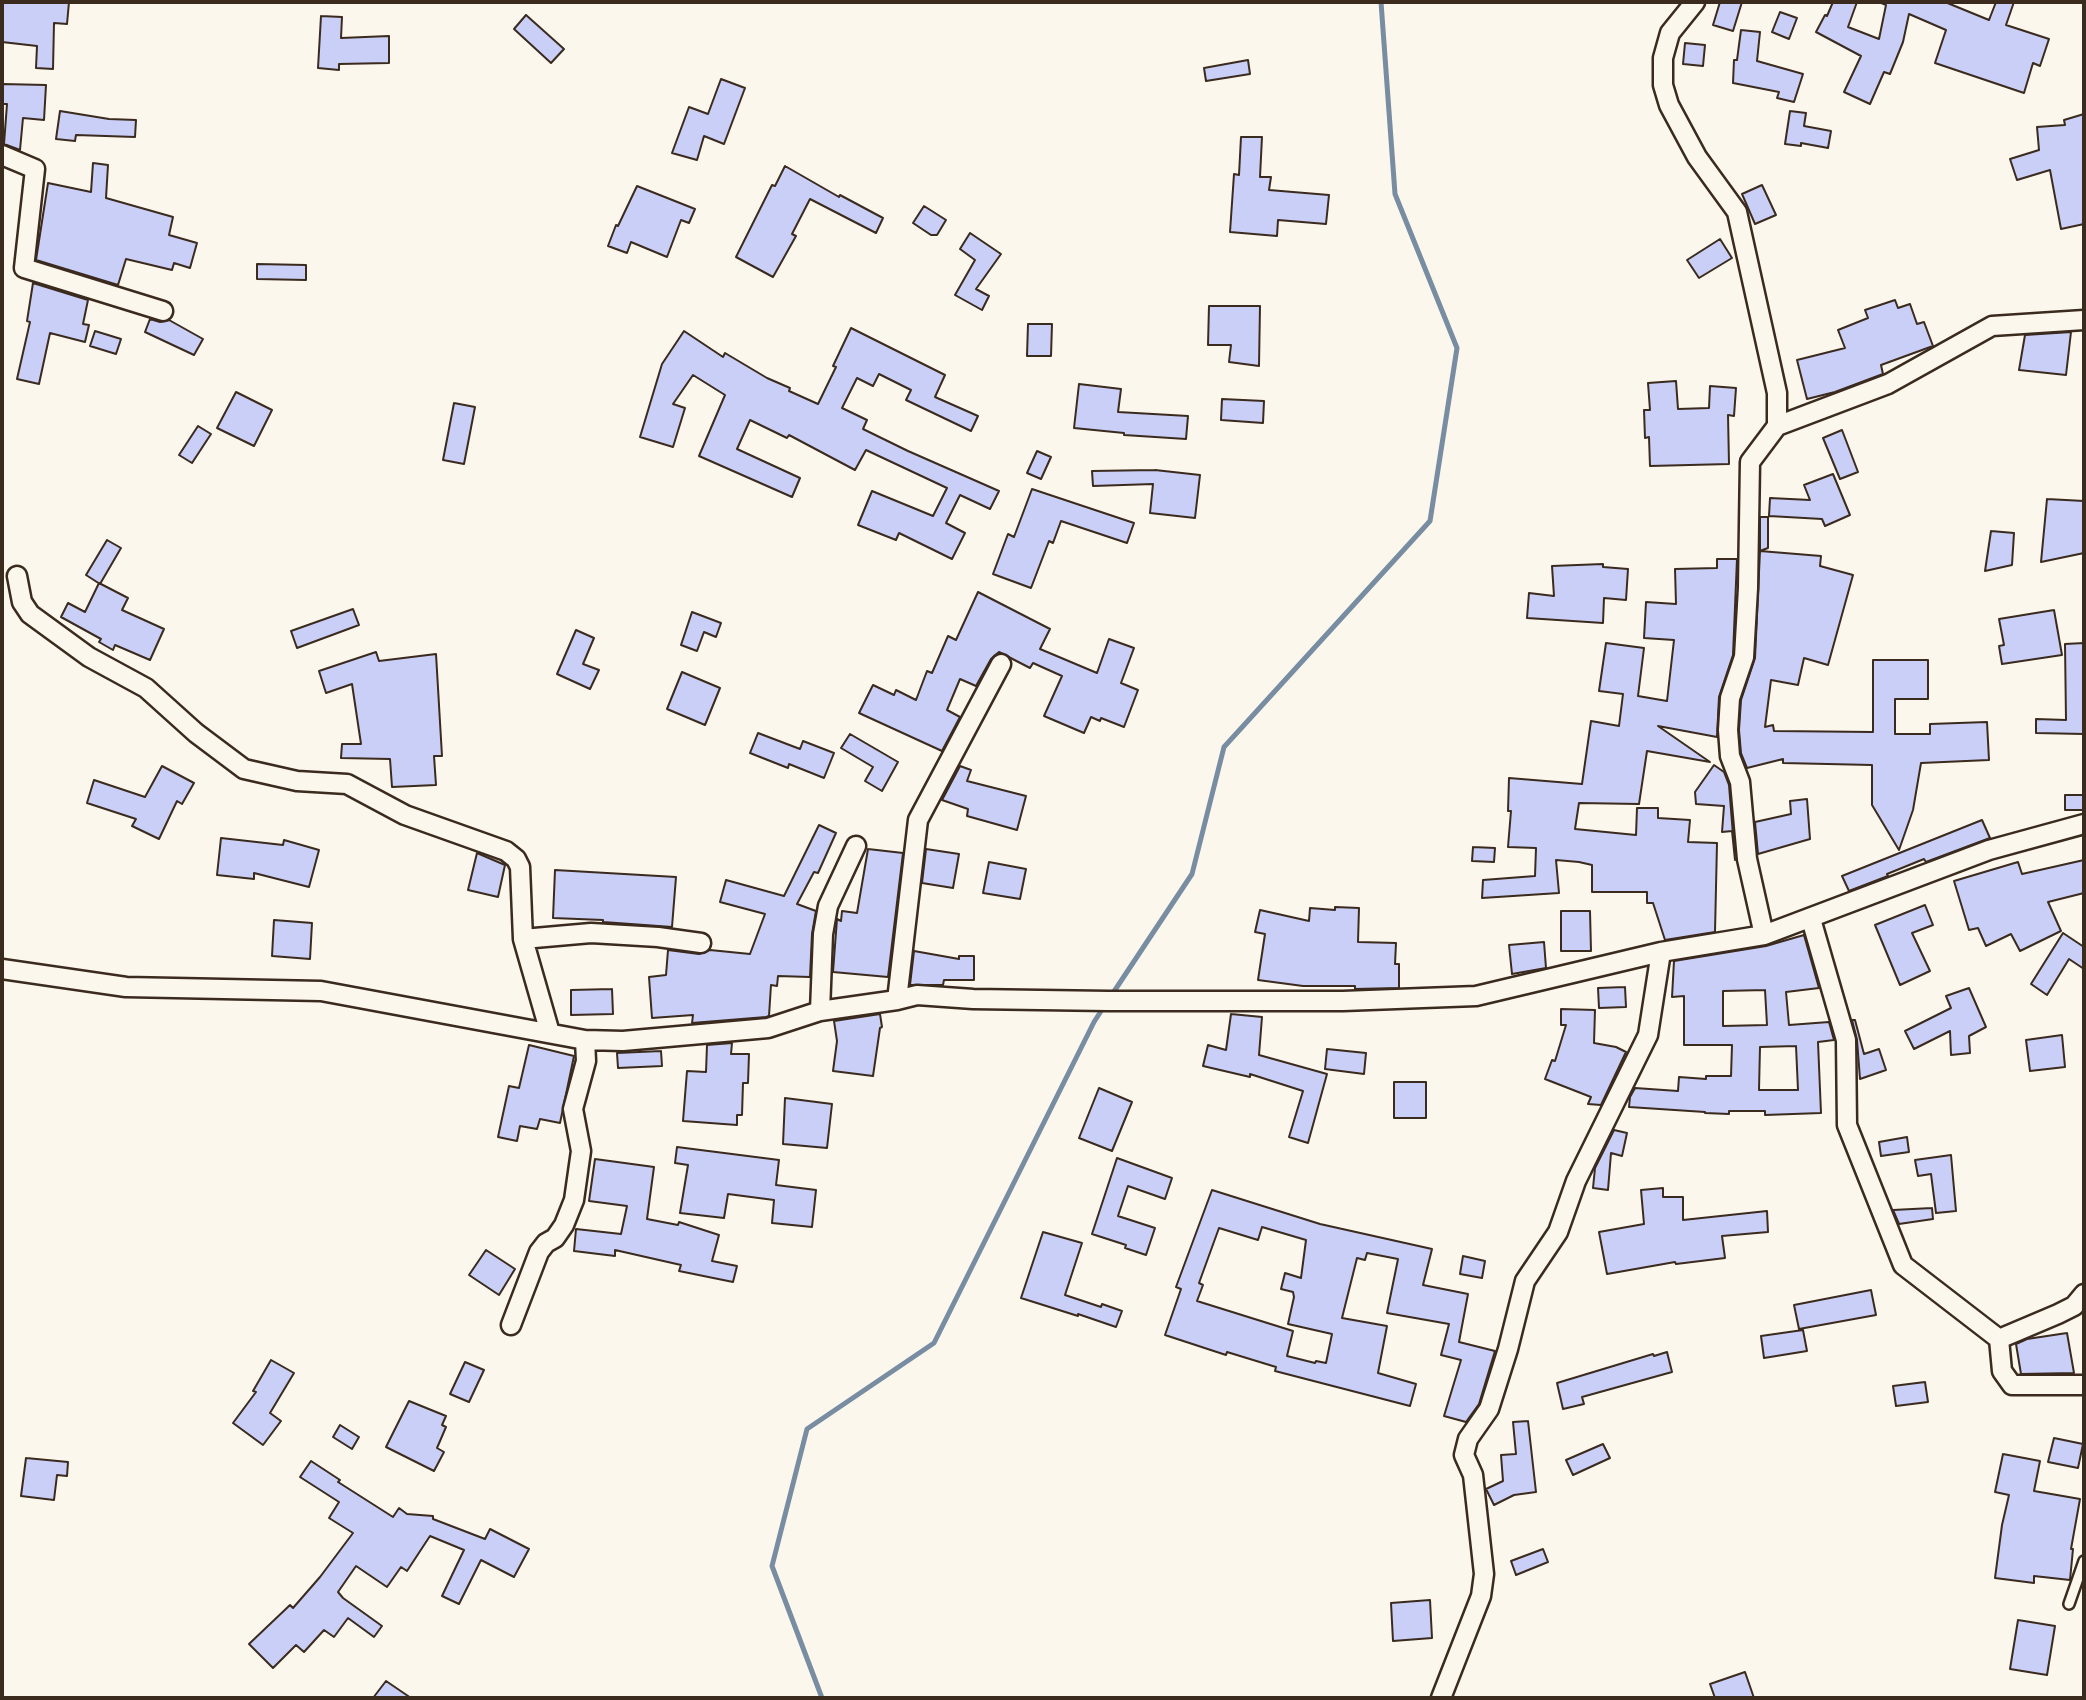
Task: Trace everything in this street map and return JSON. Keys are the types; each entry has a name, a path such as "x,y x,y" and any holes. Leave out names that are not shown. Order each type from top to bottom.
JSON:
{"street":[{"path":"1695,2 1670,33 1663,58 1662,85 1669,106 1697,157 1738,212 1777,393 1777,426"},
{"path":"2,155 35,169 24,268 163,311"},
{"path":"1764,935 1746,859 1740,782 1730,756 1728,730 1730,698 1744,657 1750,463 1777,426 1888,384 1992,326 2084,320"},
{"path":"17,576 22,602 30,614 89,657 146,688 196,733 244,769 297,781 347,783 405,815 506,851 520,867 523,939 550,1033"},
{"path":"897,1000 918,820 1001,664"},
{"path":"2,969 126,987 321,991 585,1040 637,1040 768,1028 820,1011 917,995 973,999 1108,1001 1343,1001 1476,996 1661,952 1764,935 1978,854 2084,824"},
{"path":"820,1011 823,934 828,906 856,846"},
{"path":"1811,919 1846,1040 1847,1125 1903,1265 1999,1339 2002,1371 2012,1385 2084,1385"},
{"path":"523,939 591,933 701,943"},
{"path":"1441,1698 1481,1596 1484,1574 1474,1475 1464,1455 1468,1439 1489,1409 1525,1281 1558,1232 1576,1181 1648,1035 1661,952"},
{"path":"511,1325 539,1252 546,1243 555,1238 564,1225 574,1200 582,1151 573,1110 586,1061 585,1040"},
{"path":"1999,1339 2074,1306 2084,1294"}],"lane":[{"path":"2069,1604 2084,1561"}],"building":[{"path":"2,2 69,2 67,24 54,23 53,69 36,68 37,46 2,42"},
{"path":"1720,2 1742,2 1733,31 1713,25"},
{"path":"1833,2 1857,2 1848,27 1879,39 1886,5 1879,2 1945,2 1989,20 1996,2 2014,2 2006,25 2049,39 2040,66 2033,63 2024,93 1935,63 1946,30 1909,14 1903,42 1890,74 1884,72 1870,104 1844,92 1861,56 1816,32"},
{"path":"1780,12 1797,18 1789,39 1772,32"},
{"path":"526,15 564,49 551,63 514,29"},
{"path":"321,16 342,17 341,38 389,36 389,63 339,64 339,70 318,68"},
{"path":"1741,30 1760,32 1757,61 1803,74 1794,102 1777,98 1779,92 1733,83 1734,60 1737,60"},
{"path":"1685,43 1705,45 1703,66 1683,64"},
{"path":"1248,60 1250,74 1206,81 1204,68"},
{"path":"721,79 745,88 724,144 704,136 697,160 672,153 689,107 708,114"},
{"path":"2,84 46,85 44,120 23,118 20,150 4,144 7,104 2,104"},
{"path":"60,111 109,119 136,120 135,137 76,135 75,141 56,139"},
{"path":"1790,111 1806,113 1804,126 1831,131 1828,148 1801,143 1801,146 1785,144"},
{"path":"2084,114 2084,224 2061,229 2050,170 2017,180 2010,159 2039,150 2037,127 2065,125 2064,120"},
{"path":"1241,137 1262,137 1260,177 1271,177 1269,190 1329,195 1326,224 1278,220 1277,236 1230,232 1234,174 1239,175"},
{"path":"93,163 108,165 106,198 173,217 169,235 197,243 190,268 174,263 172,270 126,259 118,285 36,260 48,183 91,192"},
{"path":"785,166 883,218 876,233 810,199 792,234 796,236 773,277 736,257 772,185 775,186"},
{"path":"1762,185 1776,215 1755,224 1742,194"},
{"path":"637,186 695,209 689,223 681,220 667,257 631,242 627,253 608,246"},
{"path":"924,206 946,220 937,235 931,235 913,223"},
{"path":"970,233 1001,254 976,289 989,296 982,310 955,295 975,260 960,249"},
{"path":"1720,239 1732,258 1699,278 1687,260"},
{"path":"257,264 306,265 306,280 257,279"},
{"path":"33,283 88,300 83,324 89,325 85,342 50,333 39,384 17,379 30,322 27,321"},
{"path":"1895,300 1898,308 1910,304 1917,324 1924,322 1933,346 1881,365 1883,374 1807,399 1797,360 1845,348 1838,330 1868,318 1865,310"},
{"path":"1209,306 1260,306 1259,366 1229,362 1231,345 1208,345"},
{"path":"150,319 160,322 169,320 203,339 194,355 145,332"},
{"path":"1028,324 1052,324 1051,356 1027,356"},
{"path":"851,328 945,375 935,397 978,416 971,431 906,400 911,390 879,374 873,386 857,378 842,408 867,420 863,429 999,491 990,509 960,495 946,523 965,533 952,559 899,533 896,540 858,525 872,491 933,516 947,488 866,450 855,470 789,435 787,438 750,420 737,449 800,478 792,497 699,456 725,395 693,375 673,404 685,408 673,447 640,437 662,364 684,331 723,357 725,353 790,388 789,391 818,404"},
{"path":"95,331 121,339 116,354 90,346"},
{"path":"2071,332 2066,375 2019,370 2025,335"},
{"path":"1676,381 1678,409 1709,408 1710,386 1736,388 1734,416 1728,415 1729,464 1650,466 1644,410 1650,410 1648,383"},
{"path":"1079,384 1121,389 1118,412 1188,416 1186,439 1074,428"},
{"path":"236,392 272,410 254,446 217,428"},
{"path":"1222,399 1264,401 1263,423 1221,420"},
{"path":"454,403 475,407 464,464 443,460"},
{"path":"198,426 211,434 192,463 179,455"},
{"path":"1842,430 1858,472 1840,479 1823,438"},
{"path":"1037,451 1051,457 1041,479 1027,473"},
{"path":"1155,470 1200,475 1195,518 1150,513 1153,484 1093,486 1092,471"},
{"path":"1833,474 1850,515 1825,526 1822,519 1769,516 1770,498 1810,500 1804,485"},
{"path":"1032,489 1134,523 1127,543 1061,521 1053,543 1049,541 1031,588 993,574 1008,534 1014,537"},
{"path":"2047,499 2084,501 2084,553 2041,562"},
{"path":"1760,517 1768,517 1768,548 1760,551"},
{"path":"1991,531 2014,533 2012,565 1985,571"},
{"path":"107,540 121,548 100,584 86,575"},
{"path":"1760,551 1821,556 1820,566 1853,575 1828,665 1804,658 1798,685 1771,680 1765,727 1773,725 1774,731 1873,732 1873,660 1928,660 1928,699 1895,699 1895,734 1930,734 1930,724 1987,722 1989,760 1921,763 1913,810 1899,850 1872,805 1872,765 1783,763 1783,759 1747,768 1741,753 1739,730 1741,700 1755,658"},
{"path":"1717,559 1737,559 1733,655 1719,697 1717,737 1658,726 1710,762 1647,751 1639,804 1579,803 1575,829 1636,835 1637,808 1658,808 1658,818 1690,820 1688,842 1717,843 1715,932 1665,940 1653,903 1647,903 1647,892 1592,892 1592,865 1579,862 1556,860 1559,893 1482,898 1483,880 1535,876 1536,848 1508,847 1511,811 1508,811 1509,778 1582,784 1591,721 1619,726 1623,694 1599,691 1606,643 1644,648 1638,696 1667,701 1674,640 1644,638 1646,602 1676,604 1675,569 1717,568"},
{"path":"1603,564 1603,567 1628,569 1626,600 1604,598 1603,623 1527,618 1529,593 1554,596 1552,566"},
{"path":"99,583 128,598 122,610 164,629 150,660 115,645 113,650 99,642 101,639 61,617 68,603 85,612"},
{"path":"978,592 1050,629 1040,649 1097,673 1109,639 1134,648 1121,683 1138,690 1124,727 1091,717 1084,733 1044,716 1062,676 1033,663 1030,668 999,652 991,659 976,686 960,679 947,710 960,717 942,751 859,713 873,685 894,695 896,690 916,700 927,671 932,673 948,636 956,640"},
{"path":"353,609 359,625 297,648 291,631"},
{"path":"2054,610 2062,655 2002,664 1999,646 2004,645 1999,619"},
{"path":"692,612 721,623 716,637 704,632 697,651 681,645"},
{"path":"576,630 594,638 583,664 599,670 590,689 557,674"},
{"path":"2084,643 2084,734 2036,733 2036,719 2066,720 2065,644"},
{"path":"376,652 379,661 436,654 442,756 434,756 436,785 392,787 390,759 341,758 342,744 361,744 352,684 326,693 319,671"},
{"path":"682,672 720,688 705,725 667,709"},
{"path":"758,733 800,749 803,741 834,753 824,778 750,753"},
{"path":"850,734 898,762 882,791 865,781 873,767 841,748"},
{"path":"1714,765 1724,772 1729,785 1735,860 1732,831 1722,832 1724,806 1696,804 1695,792"},
{"path":"162,766 194,783 182,804 177,801 159,839 132,826 136,819 87,803 94,780 145,797"},
{"path":"960,766 971,770 967,781 1026,796 1017,830 967,816 968,809 942,800"},
{"path":"2065,795 2084,795 2084,810 2065,810"},
{"path":"1807,799 1810,839 1758,854 1755,822 1791,814 1790,801"},
{"path":"1982,820 1990,838 1926,862 1924,859 1849,891 1842,876"},
{"path":"819,825 836,833 818,873 814,872 797,904 816,911 810,977 778,976 777,986 771,985 769,1016 766,1017 692,1023 693,1015 652,1018 649,977 666,975 668,950 699,954 710,950 750,954 765,914 720,902 726,880 784,896"},
{"path":"221,838 283,845 284,840 319,850 309,887 254,873 254,879 217,875"},
{"path":"1473,847 1495,848 1494,862 1472,861"},
{"path":"868,849 903,853 888,977 833,972 837,919 841,921 842,911 857,913"},
{"path":"926,849 959,854 953,888 922,883"},
{"path":"477,853 505,865 498,897 468,890"},
{"path":"2084,860 2084,893 2048,902 2061,931 2020,951 2011,934 1986,946 1978,928 1969,930 1954,881 2018,862 2022,874"},
{"path":"989,862 1026,869 1020,899 983,893"},
{"path":"555,870 676,877 672,927 553,918"},
{"path":"1925,905 1933,925 1912,933 1930,971 1900,985 1875,925"},
{"path":"1335,907 1359,908 1358,942 1396,943 1395,964 1399,964 1399,988 1355,989 1355,986 1303,986 1258,980 1265,934 1255,932 1260,910 1309,921 1310,908 1335,910"},
{"path":"1561,911 1590,911 1591,951 1561,951"},
{"path":"274,920 312,923 310,959 272,956"},
{"path":"2063,933 2084,947 2084,969 2069,959 2047,995 2031,984"},
{"path":"1804,935 1819,988 1786,992 1789,1025 1829,1022 1834,1040 1818,1042 1821,1113 1765,1115 1765,1111 1729,1111 1729,1114 1629,1107 1635,1088 1678,1091 1679,1077 1706,1079 1706,1076 1731,1076 1732,1045 1684,1045 1684,996 1672,997 1674,961 1766,946","holes":["1765,990 1767,1025 1723,1026 1723,991","1796,1046 1798,1090 1759,1090 1760,1047"]},
{"path":"1544,942 1546,968 1512,974 1509,945"},
{"path":"914,951 959,959 959,956 974,956 974,980 944,980 943,985 910,985"},
{"path":"1625,987 1626,1007 1599,1008 1598,988"},
{"path":"1969,988 1986,1027 1969,1036 1970,1053 1951,1055 1950,1031 1914,1049 1905,1031 1951,1008 1946,996"},
{"path":"612,989 613,1014 571,1015 571,990"},
{"path":"1561,1009 1595,1010 1594,1043 1616,1047 1626,1052 1601,1105 1588,1104 1591,1097 1545,1079 1552,1060 1555,1061 1566,1025 1561,1025"},
{"path":"880,1014 882,1027 873,1076 833,1071 837,1041 834,1021"},
{"path":"1231,1014 1262,1017 1259,1055 1327,1074 1308,1143 1289,1137 1303,1091 1250,1074 1250,1077 1203,1066 1208,1045 1226,1050"},
{"path":"1852,1020 1855,1020 1864,1054 1879,1049 1886,1070 1860,1079 1857,1040"},
{"path":"2062,1035 2065,1067 2030,1071 2026,1040"},
{"path":"732,1043 731,1054 749,1054 748,1083 743,1083 742,1115 737,1115 737,1125 683,1121 687,1071 706,1072 707,1045"},
{"path":"529,1045 574,1056 560,1123 540,1119 537,1129 520,1126 517,1141 498,1137 509,1086 519,1088"},
{"path":"1327,1049 1366,1053 1364,1074 1325,1069"},
{"path":"661,1051 662,1066 618,1068 617,1053"},
{"path":"1394,1082 1426,1082 1426,1118 1394,1118"},
{"path":"1099,1088 1132,1102 1112,1151 1079,1138"},
{"path":"785,1098 832,1104 827,1148 783,1144"},
{"path":"1614,1130 1627,1133 1622,1156 1611,1153 1608,1190 1593,1188 1595,1168"},
{"path":"1907,1137 1909,1152 1881,1156 1879,1142"},
{"path":"677,1147 779,1160 776,1185 816,1190 812,1227 772,1223 774,1200 728,1194 724,1218 680,1213 688,1165 675,1163"},
{"path":"1951,1155 1956,1211 1936,1213 1931,1174 1918,1176 1915,1160"},
{"path":"1117,1158 1172,1178 1165,1199 1128,1186 1118,1216 1155,1228 1146,1255 1092,1234"},
{"path":"595,1159 654,1167 647,1219 678,1225 679,1222 719,1235 712,1261 737,1266 733,1282 679,1271 681,1265 615,1250 615,1256 574,1251 576,1229 621,1234 627,1206 589,1201"},
{"path":"1663,1188 1663,1197 1683,1197 1683,1220 1767,1211 1768,1232 1722,1236 1725,1258 1675,1262 1607,1274 1599,1232 1644,1224 1641,1190"},
{"path":"1212,1190 1320,1224 1432,1249 1423,1285 1468,1294 1459,1342 1495,1351 1479,1404 1466,1422 1444,1416 1461,1360 1441,1355 1449,1324 1387,1313 1398,1259 1367,1253 1365,1260 1357,1258 1342,1318 1387,1326 1378,1373 1416,1384 1410,1406 1275,1371 1276,1367 1227,1352 1226,1355 1165,1335 1181,1289 1176,1287","holes":["1262,1227 1306,1240 1301,1278 1285,1273 1281,1289 1293,1292 1288,1324 1332,1334 1326,1363 1287,1356 1293,1331 1197,1301 1203,1285 1199,1283 1219,1228 1258,1240"]},
{"path":"1932,1208 1933,1219 1899,1224 1893,1210"},
{"path":"1043,1232 1082,1243 1065,1295 1122,1311 1116,1327 1021,1298"},
{"path":"486,1250 515,1269 499,1295 469,1275"},
{"path":"1463,1256 1485,1261 1482,1278 1460,1274"},
{"path":"1871,1290 1876,1315 1799,1329 1794,1305"},
{"path":"1803,1330 1807,1351 1764,1358 1761,1336"},
{"path":"2067,1333 2074,1373 2021,1374 2016,1344 2027,1339"},
{"path":"1667,1352 1672,1372 1582,1397 1584,1404 1563,1409 1557,1383"},
{"path":"271,1360 294,1373 270,1413 281,1421 263,1445 233,1423 256,1392 253,1391"},
{"path":"465,1362 484,1370 469,1402 450,1394"},
{"path":"1925,1382 1928,1402 1896,1406 1893,1386"},
{"path":"409,1401 446,1416 442,1425 446,1427 437,1448 444,1452 434,1471 386,1447"},
{"path":"1528,1421 1536,1492 1514,1495 1494,1505 1486,1489 1503,1481 1501,1455 1516,1454 1513,1422"},
{"path":"340,1425 359,1437 352,1449 333,1437"},
{"path":"2054,1438 2083,1444 2078,1468 2048,1462"},
{"path":"1603,1444 1610,1458 1573,1475 1566,1460"},
{"path":"2003,1454 2040,1461 2034,1491 2080,1499 2071,1549 2070,1580 2034,1576 2034,1583 1995,1578 2009,1495 1995,1492"},
{"path":"26,1458 68,1462 67,1476 57,1475 54,1500 21,1496"},
{"path":"311,1461 340,1480 338,1482 393,1517 399,1508 407,1514 433,1516 433,1519 485,1539 490,1529 529,1549 514,1577 481,1560 459,1604 442,1596 464,1550 430,1536 407,1571 401,1567 387,1587 356,1566 338,1592 382,1626 374,1637 348,1618 334,1637 324,1630 304,1652 296,1645 273,1668 249,1644 290,1605 293,1608 353,1533 329,1518 339,1502 300,1477"},
{"path":"1543,1549 1548,1562 1516,1575 1511,1561"},
{"path":"1430,1600 1432,1638 1393,1641 1391,1603"},
{"path":"2018,1620 2055,1626 2047,1675 2010,1669"},
{"path":"1745,1672 1754,1698 1715,1698 1710,1684"},
{"path":"386,1681 411,1698 373,1698"}],"waterway":[{"path":"1111,996 1192,874 1224,747 1430,521 1457,348 1395,194 1381,2"},
{"path":"822,1698 772,1566 807,1429 934,1343 1094,1022 1105,1005"}]}
